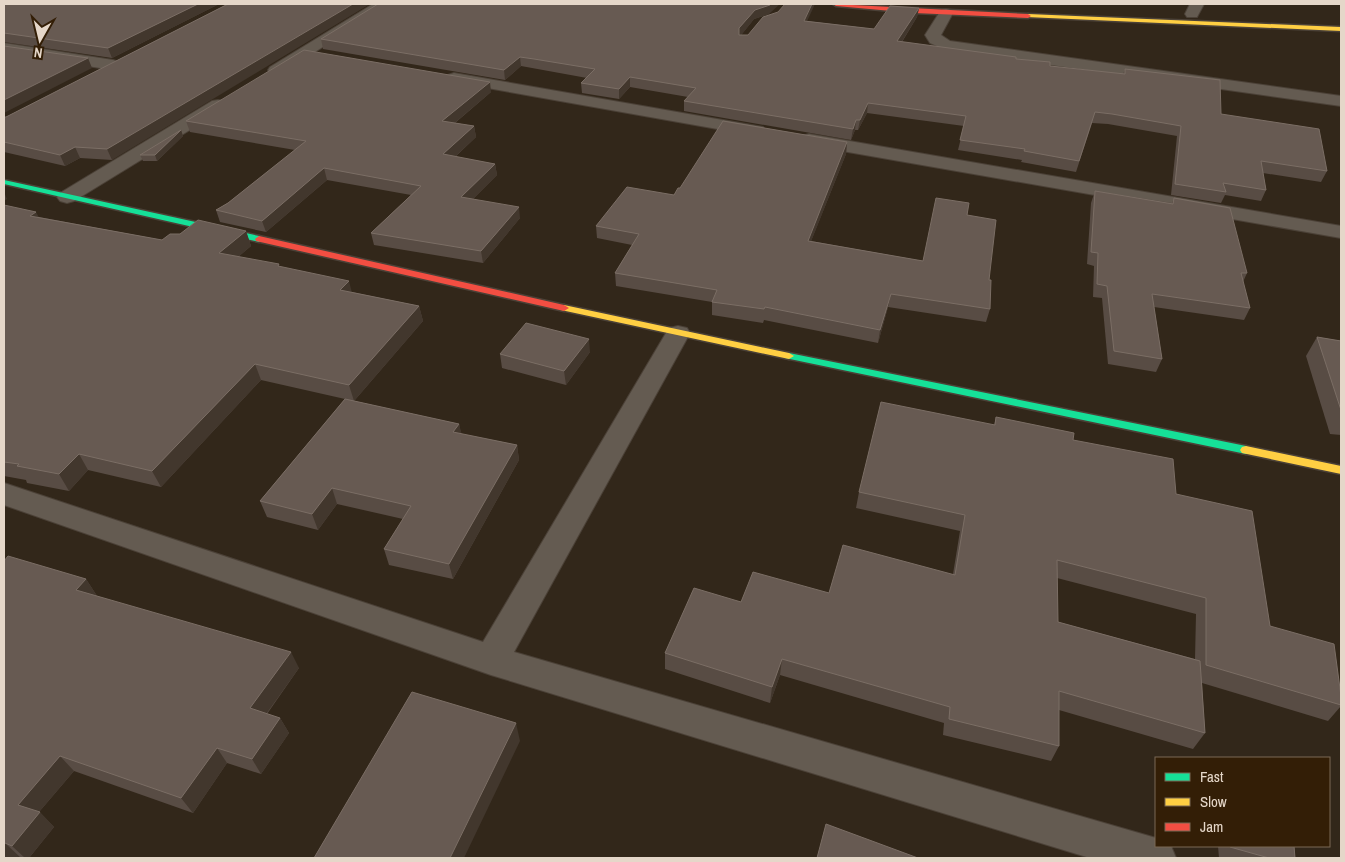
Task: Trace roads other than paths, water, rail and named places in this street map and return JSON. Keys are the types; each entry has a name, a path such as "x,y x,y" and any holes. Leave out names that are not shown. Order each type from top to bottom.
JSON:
{"street":[{"path":"262,78 383,4"},
{"path":"836,4 1341,29"},
{"path":"946,8 1194,9 1341,20"},
{"path":"946,8 933,35 935,40 946,45 1341,101"},
{"path":"4,48 113,65"},
{"path":"305,53 334,58"},
{"path":"88,78 130,56"},
{"path":"432,75 774,134"},
{"path":"67,197 228,99"},
{"path":"794,137 1341,232"},
{"path":"4,182 678,333 1341,470"},
{"path":"491,660 678,333"},
{"path":"4,494 491,660 1156,858"}]}
